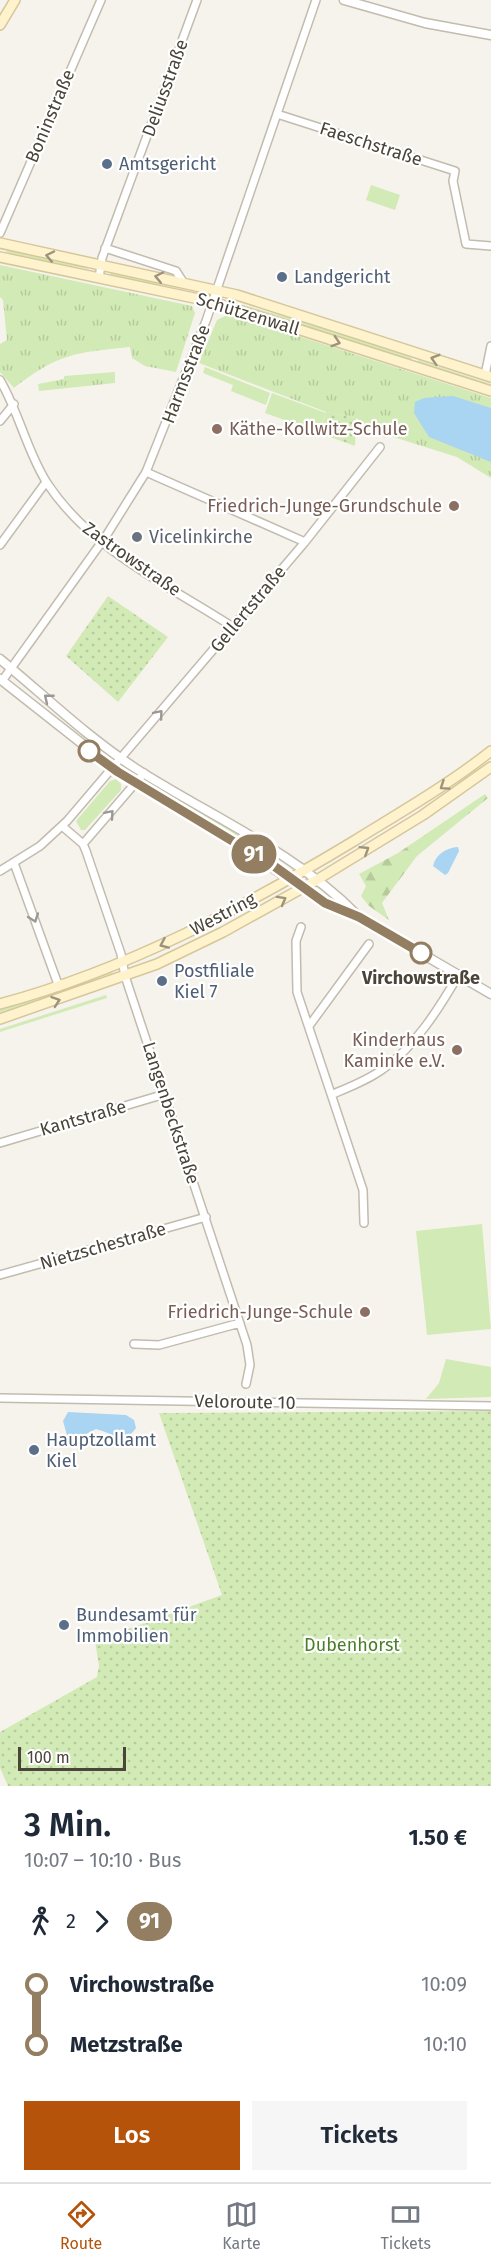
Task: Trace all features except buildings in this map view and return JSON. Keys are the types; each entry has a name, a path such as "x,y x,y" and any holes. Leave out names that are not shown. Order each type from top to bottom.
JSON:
{"main road":[{"path":"0,25 15,0"},
{"name":"Schützenwall","path":"0,243 217,290 488,376"},
{"name":"Schützenwall","path":"0,257 213,302 491,391"},
{"name":"Westring","path":"0,1004 58,987 174,940 303,871 432,794 491,751"},
{"name":"Westring","path":"0,1019 125,976 198,945 315,881 423,815 491,767"}],"street":[{"name":"Boninstraße","path":"0,233 101,0"},
{"name":"Deliusstraße","path":"99,278 105,248 197,0"},
{"name":"Harmsstraße","path":"1,680 12,669 101,542 146,472 213,302 316,0"},
{"path":"344,0 425,23 491,35"},
{"name":"Faeschstraße","path":"277,114 454,171 453,181 466,244 491,246"},
{"name":"Schützenwall","path":"105,248 176,271 183,282"},
{"path":"488,376 491,346"},
{"name":"Zastrowstraße","path":"0,380 14,404 46,482 72,515 101,542 233,627"},
{"path":"0,421 14,404"},
{"name":"Gellertstraße","path":"0,871 62,826 305,542 380,447"},
{"path":"146,472 305,542"},
{"path":"0,545 46,482"},
{"path":"0,659 121,758 303,871 359,917"},
{"path":"1,680 112,768 290,878 330,906 359,917 491,994"},
{"path":"62,826 83,844 144,773"},
{"name":"Langenbeckstraße","path":"83,844 240,1323 250,1359 246,1384"},
{"path":"14,863 58,987"},
{"path":"302,927 296,941 297,992 333,1094 363,1190 364,1224"},
{"path":"309,1026 369,944"},
{"path":"333,1094 364,1080 389,1065 415,1038 459,974"},
{"name":"Kantstraße","path":"0,1143 165,1094"},
{"name":"Nietzschestraße","path":"0,1275 206,1216"},
{"path":"134,1344 159,1346 240,1323"},
{"name":"Veloroute 10","path":"0,1398 491,1406"}],"green space":[{"path":"371,185 400,195 395,210 366,200"},
{"path":"7,249 87,267 88,269 6,254"},
{"path":"0,265 192,306 195,313 176,372 145,366 132,358 130,347 81,353 56,361 14,388 0,372 0,344 7,340 3,300 0,297"},
{"path":"108,271 201,292 113,277"},
{"path":"233,302 322,327 412,358 411,361 232,305"},
{"path":"225,316 235,316 491,398 491,478 457,457 387,435 385,438 356,418 326,412 199,363 217,320"},
{"path":"418,360 491,384 491,388 417,363"},
{"path":"205,367 270,393 266,405 231,391 233,385 203,373"},
{"path":"115,372 115,383 39,391 38,384 64,379 64,376"},
{"path":"272,393 326,413 318,432 265,413"},
{"path":"326,412 356,418 355,446 319,433"},
{"path":"108,596 168,637 118,702 66,656"},
{"path":"116,779 121,784 121,790 85,830 81,830 76,821 110,781"},
{"path":"150,779 153,784 279,859 275,859 148,783"},
{"path":"485,794 488,798 417,856 382,903 389,920 369,906 361,896 366,886 359,874 398,853"},
{"path":"112,971 113,973 0,1015 0,1008"},
{"path":"106,995 107,998 0,1032 0,1029"},
{"path":"482,1224 491,1329 427,1335 416,1231"},
{"path":"446,1359 491,1367 491,1397 426,1399 439,1383"},
{"name":"Dubenhorst","path":"491,1411 491,1786 8,1786 0,1768 0,1732 97,1677 99,1666 95,1641 222,1595 159,1413"}],"water":[{"path":"453,396 491,408 491,462 429,437 414,413 415,402 424,398"},
{"path":"458,847 459,851 448,873 445,875 433,866 436,858 442,852"},
{"path":"68,1412 126,1415 134,1420 136,1428 127,1436 122,1437 96,1429 72,1441 68,1439 63,1421"}],"bus line":[{"name":"91","path":"89,751 118,772 274,866 325,903 359,917 421,953"}],"place":[{"name":"Amtsgericht","path":"107,164"},
{"name":"Landgericht","path":"282,277"},
{"name":"Käthe-Kollwitz-Schule","path":"217,429"},
{"name":"Friedrich-Junge-Grundschule","path":"454,506"},
{"name":"Vicelinkirche","path":"137,537"},
{"name":"Virchowstraße","path":"421,953"},
{"name":"Postfiliale Kiel 7","path":"162,981"},
{"name":"Kinderhaus Kaminke e.V.","path":"457,1050"},
{"name":"Friedrich-Junge-Schule","path":"365,1312"},
{"name":"Hauptzollamt Kiel","path":"34,1450"},
{"name":"Bundesamt für Immobilien","path":"64,1625"}]}
